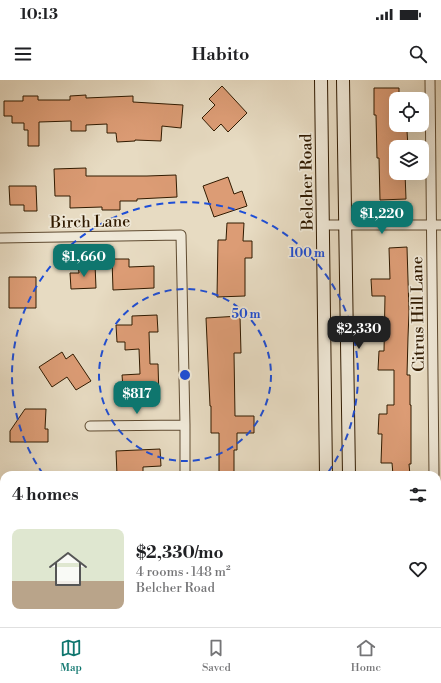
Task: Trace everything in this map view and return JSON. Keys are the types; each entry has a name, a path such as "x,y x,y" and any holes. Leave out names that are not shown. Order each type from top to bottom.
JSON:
{"main road":[{"name":"Belcher Road","path":"321,80 326,471"},
{"path":"343,80 349,471"}],"street":[{"name":"Citrus Hill Lane","path":"430,80 431,224 436,469"},
{"path":"322,225 441,225"},
{"name":"Birch Lane","path":"0,238 181,235 185,425"},
{"path":"90,426 185,425 185,471"}],"building":[{"path":"222,86 247,113 228,132 221,124 214,131 202,118 215,105 209,99"},
{"path":"374,88 399,88 399,92 389,92 389,132 407,132 408,140 389,140 389,180 405,180 406,199 380,200 376,115 374,115"},
{"path":"86,95 86,98 133,96 133,102 183,105 181,128 162,126 161,141 135,140 117,142 116,133 107,133 107,124 86,125 86,131 71,131 71,121 39,122 39,146 28,146 28,130 24,130 24,123 12,123 12,116 4,116 4,101 23,101 23,96 38,96 38,100 70,100 70,96"},
{"path":"86,168 86,176 176,175 177,197 120,201 120,210 102,210 102,207 70,208 70,196 55,196 54,169"},
{"path":"228,177 234,194 242,191 247,206 214,217 203,186"},
{"path":"9,186 36,186 37,211 24,211 24,205 10,205"},
{"path":"227,223 244,223 243,241 252,241 252,258 245,258 245,296 217,297 218,240 226,240"},
{"path":"407,247 409,312 407,375 410,375 411,405 411,464 409,464 410,471 393,471 392,463 381,463 382,434 378,434 379,414 387,414 387,405 394,405 394,370 378,370 379,351 384,351 385,296 372,296 371,279 390,279 389,248"},
{"path":"112,259 129,259 129,267 154,266 154,288 113,290"},
{"path":"95,264 96,288 71,289 70,273 79,273 78,265"},
{"path":"9,277 36,277 36,308 9,308"},
{"path":"157,315 158,332 149,332 150,364 158,364 159,398 124,400 122,375 140,374 139,349 125,350 125,342 117,342 116,325 132,325 132,316"},
{"path":"240,316 241,353 234,353 235,416 254,416 254,433 237,433 237,450 234,450 234,471 219,471 219,433 211,433 206,318"},
{"path":"62,352 66,359 73,354 91,381 76,390 67,377 52,387 39,367"},
{"path":"25,409 46,409 45,429 48,429 48,442 10,442 10,431"},
{"path":"160,449 161,466 143,467 143,471 117,471 116,451"}]}
